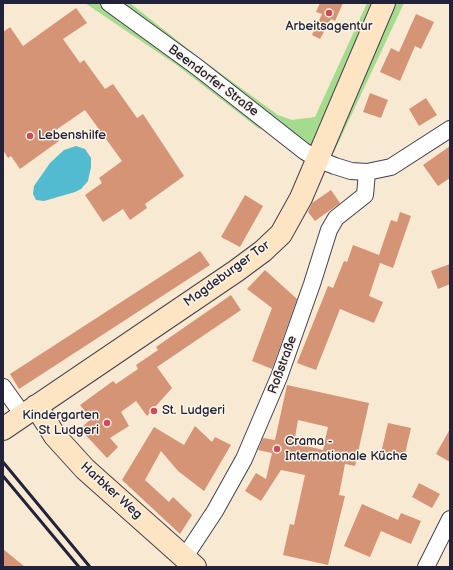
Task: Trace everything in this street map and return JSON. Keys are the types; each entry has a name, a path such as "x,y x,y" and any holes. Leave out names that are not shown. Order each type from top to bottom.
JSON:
{"main road":[{"name":"Magdeburger Tor","path":"3,429 263,251 281,234 317,159 384,3"},
{"name":"Harbker Weg","path":"30,411 85,469 190,562"}],"street":[{"name":"Beendorfer Straße","path":"109,3 197,67 304,151 317,159 351,171 367,172 391,167 450,129"},
{"name":"Roßstraße","path":"190,562 215,511 244,459 267,408 312,284 329,230 336,218 365,194 367,172"},
{"path":"3,387 30,411"},
{"path":"426,567 450,519"}],"green space":[{"path":"85,3 130,3 197,56 278,115 292,120 315,117 367,3 404,3 326,169 268,131 258,128 178,66"}],"water":[{"path":"76,146 85,149 91,158 88,181 81,189 75,192 44,201 36,200 33,194 34,186 50,163 64,150"}],"building":[{"path":"320,3 343,3 335,21 331,19 320,39 312,35 322,14 316,12"},
{"name":"Lebenshilfe","path":"76,8 87,23 63,39 80,63 84,60 105,89 113,84 137,118 143,114 184,176 145,204 147,208 130,220 123,209 103,222 85,195 102,183 99,178 122,161 85,110 53,132 59,141 20,169 11,156 8,158 3,150 3,32 10,27 23,46"},
{"path":"416,14 434,22 421,49 415,46 400,81 380,72 391,48 399,52"},
{"path":"370,93 388,100 381,118 363,112"},
{"path":"426,98 437,115 419,126 409,109"},
{"path":"450,146 450,178 438,186 423,165"},
{"path":"331,190 340,203 315,221 308,212 312,203"},
{"path":"245,195 263,206 240,247 221,237"},
{"path":"400,212 411,216 393,268 380,263 369,296 383,302 374,323 340,309 316,370 297,363 328,286 333,288 344,261 347,262 353,245 379,255 391,220 397,222"},
{"path":"200,251 210,265 19,389 10,374"},
{"path":"450,264 450,284 438,289 431,271"},
{"path":"265,270 297,299 272,369 252,361 272,308 247,289"},
{"path":"231,295 241,310 157,367 172,388 147,416 136,401 121,412 129,426 110,438 118,447 107,458 80,429 91,419 80,405 113,381 116,384 138,369 136,365 158,350 156,347"},
{"path":"287,385 369,403 355,466 345,464 339,495 345,496 328,565 283,555 290,524 294,525 305,475 281,470 261,501 245,491 256,473 266,479 272,453 258,450 263,438 275,440","holes":["298,420 328,427 323,450 294,443"]},
{"path":"388,423 411,428 404,458 381,453"},
{"path":"195,426 212,442 215,437 231,445 204,491 178,471 161,451 145,480 169,502 173,497 192,515 180,534 122,480 154,427 184,445"},
{"path":"450,429 450,462 436,454"},
{"path":"419,483 440,494 432,508 412,497"},
{"path":"362,504 398,520 401,513 421,521 411,544 381,531 370,557 344,546"},
{"path":"3,549 25,567 3,567"}],"railway":[{"path":"3,462 90,567"},
{"path":"3,476 79,567"}],"place":[{"name":"Arbeitsagentur","path":"329,13"},
{"name":"Lebenshilfe","path":"30,136"},
{"name":"St. Ludgeri","path":"154,411"},
{"name":"Kindergarten St Ludgeri","path":"107,423"},
{"name":"Crama - Internationale Küche","path":"277,449"}]}
